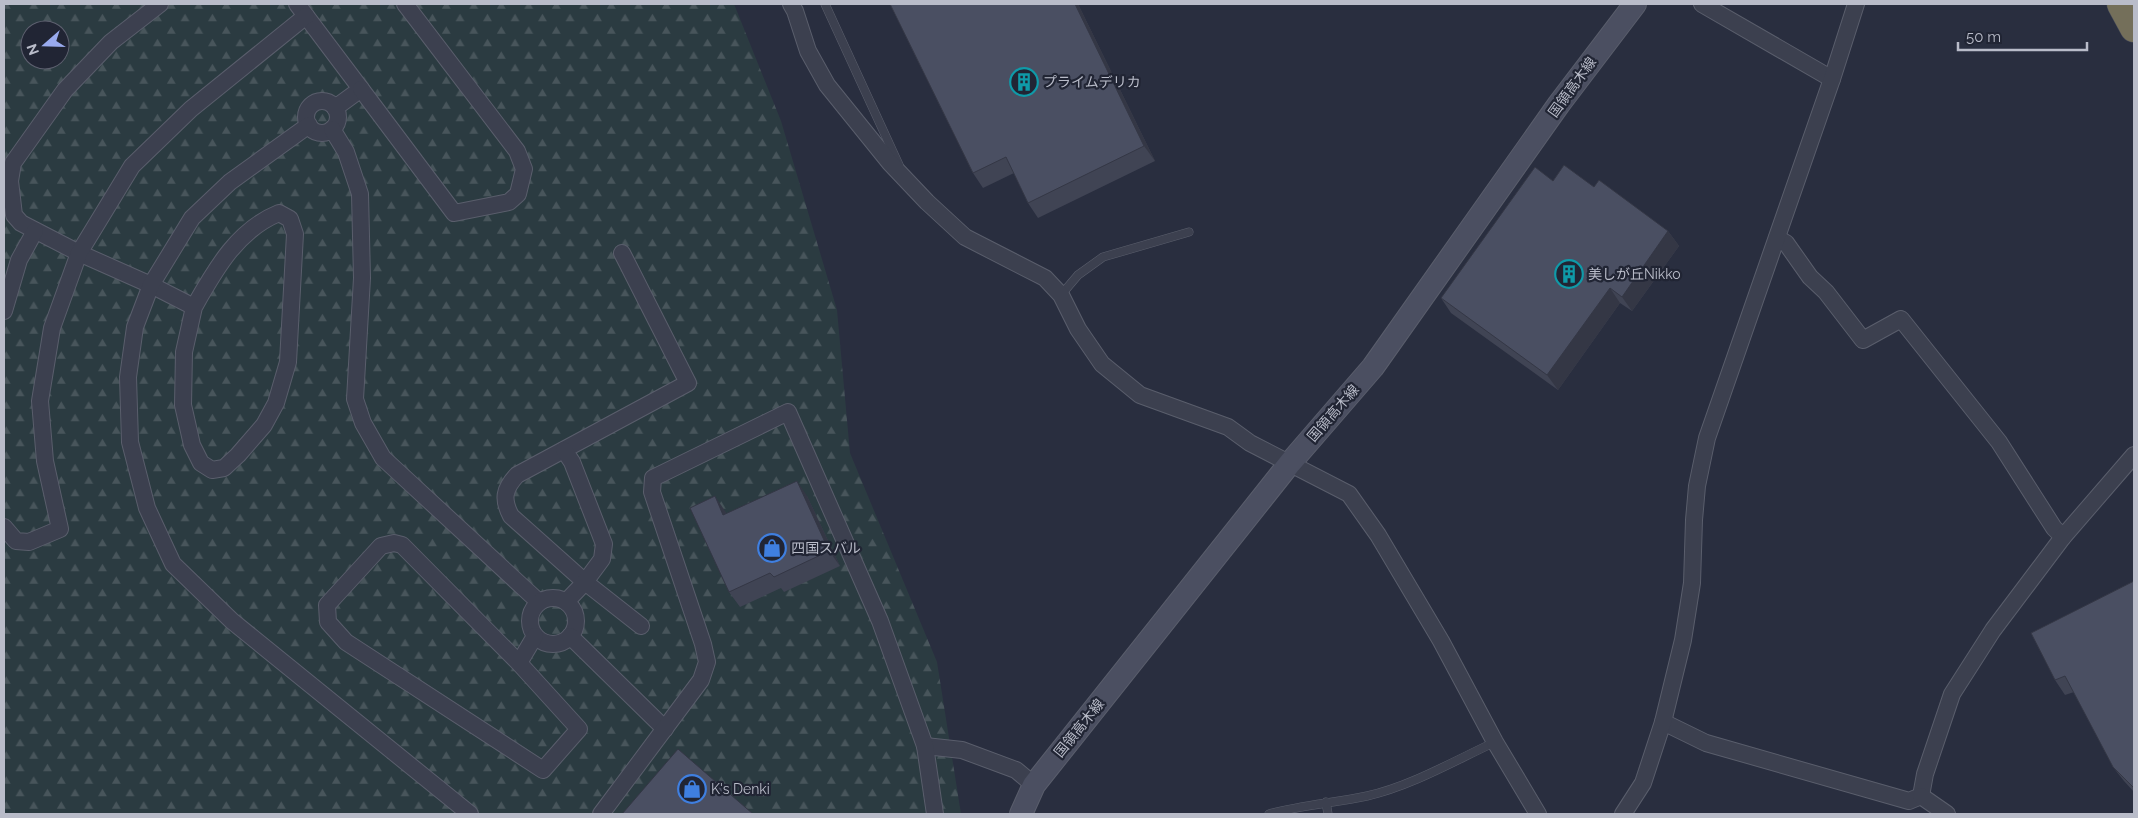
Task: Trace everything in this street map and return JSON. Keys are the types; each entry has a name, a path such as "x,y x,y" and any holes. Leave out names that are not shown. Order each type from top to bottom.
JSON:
{"highway":[{"path":"2121,4 2134,28"}],"main road":[{"name":"国領高木線","path":"1022,814 1034,785 1290,464 1373,367 1559,104 1635,4"}],"street":[{"path":"160,4 111,42 65,90 13,163 10,181 14,215 21,224 194,307"},
{"path":"4,526 16,541 29,542 60,529 45,461 40,401 52,328 80,253 132,166 190,109 301,10 454,213 509,202 518,194 524,169 517,151 405,4"},
{"path":"791,4 808,51 827,84 890,163 965,237 1045,278 1061,295 1078,329 1102,364 1140,395 1228,427 1250,443 1349,494 1378,535 1441,641 1495,742 1538,814"},
{"path":"1702,4 1832,79"},
{"path":"1623,814 1643,783 1663,722 1684,640 1691,592 1697,486 1707,438 1832,79 1856,4"},
{"path":"335,108 361,89"},
{"path":"326,101 335,108 338,116 332,129 317,132 309,125 306,115 316,102 326,101"},
{"path":"309,125 230,182 192,218 151,285 135,328 128,377 130,442 146,508 173,564 232,620 470,814"},
{"path":"332,129 346,152 360,194 362,278 355,399 363,423 383,458 539,602"},
{"path":"279,214 290,220 295,234 288,362 282,384 276,403 264,424 224,468 212,470 201,463 192,445 183,405 184,352 194,307 216,268 243,235 263,219 279,214"},
{"path":"4,311 19,260 35,231"},
{"path":"1777,238 1786,243 1810,277 1826,292 1863,340 1901,319 1999,442 2054,528 2064,537"},
{"path":"622,253 688,384 517,475 508,485 504,504 511,516 586,582 641,626"},
{"path":"601,814 701,680 707,662 704,644 652,492 653,478 788,412 880,621 925,746 935,814"},
{"path":"564,450 572,462 604,544 602,559 586,582 566,602"},
{"path":"1921,796 1925,774 1952,694 1993,630 2064,537 2134,455"},
{"path":"394,543 402,545 519,663 579,729 543,770 346,642 328,622 327,605 381,546 394,543"},
{"path":"552,598 566,602 571,607 576,622 570,636 564,641 549,644 535,636 530,622 534,608 539,602 552,598"},
{"path":"519,663 535,636"},
{"path":"570,636 665,729"},
{"path":"1663,722 1706,743 1909,801 1921,796"},
{"path":"925,746 962,750 1016,770 1034,785"},
{"path":"1921,796 1947,814"}],"lane":[{"path":"825,4 906,180"},
{"path":"1061,295 1078,275 1103,257 1189,232"},
{"path":"1268,814 1295,807 1368,796 1400,786 1495,742"},
{"path":"1326,802 1328,814"}],"green space":[{"path":"4,4 734,4 781,121 837,310 850,453 937,662 961,814 4,814"}],"building":[{"name":"プライムデリカ","path":"890,4 1075,4 1144,146 1028,203 1006,157 973,173"},
{"name":"美しが丘Nikko","path":"1564,165 1594,187 1599,180 1668,231 1622,297 1610,288 1547,375 1441,298 1535,167 1553,181"},
{"name":"四国スバル","path":"797,481 829,551 774,577 770,573 729,592 690,508 715,496 723,515"},
{"path":"2134,581 2134,788 2113,767 2065,676 2055,680 2031,633"},
{"path":"678,749 753,814 622,814"}],"place":[{"name":"プライムデリカ","path":"1024,82"},
{"name":"美しが丘Nikko","path":"1569,274"},
{"name":"四国スバル","path":"772,548"},
{"name":"K's Denki","path":"692,789"}]}
